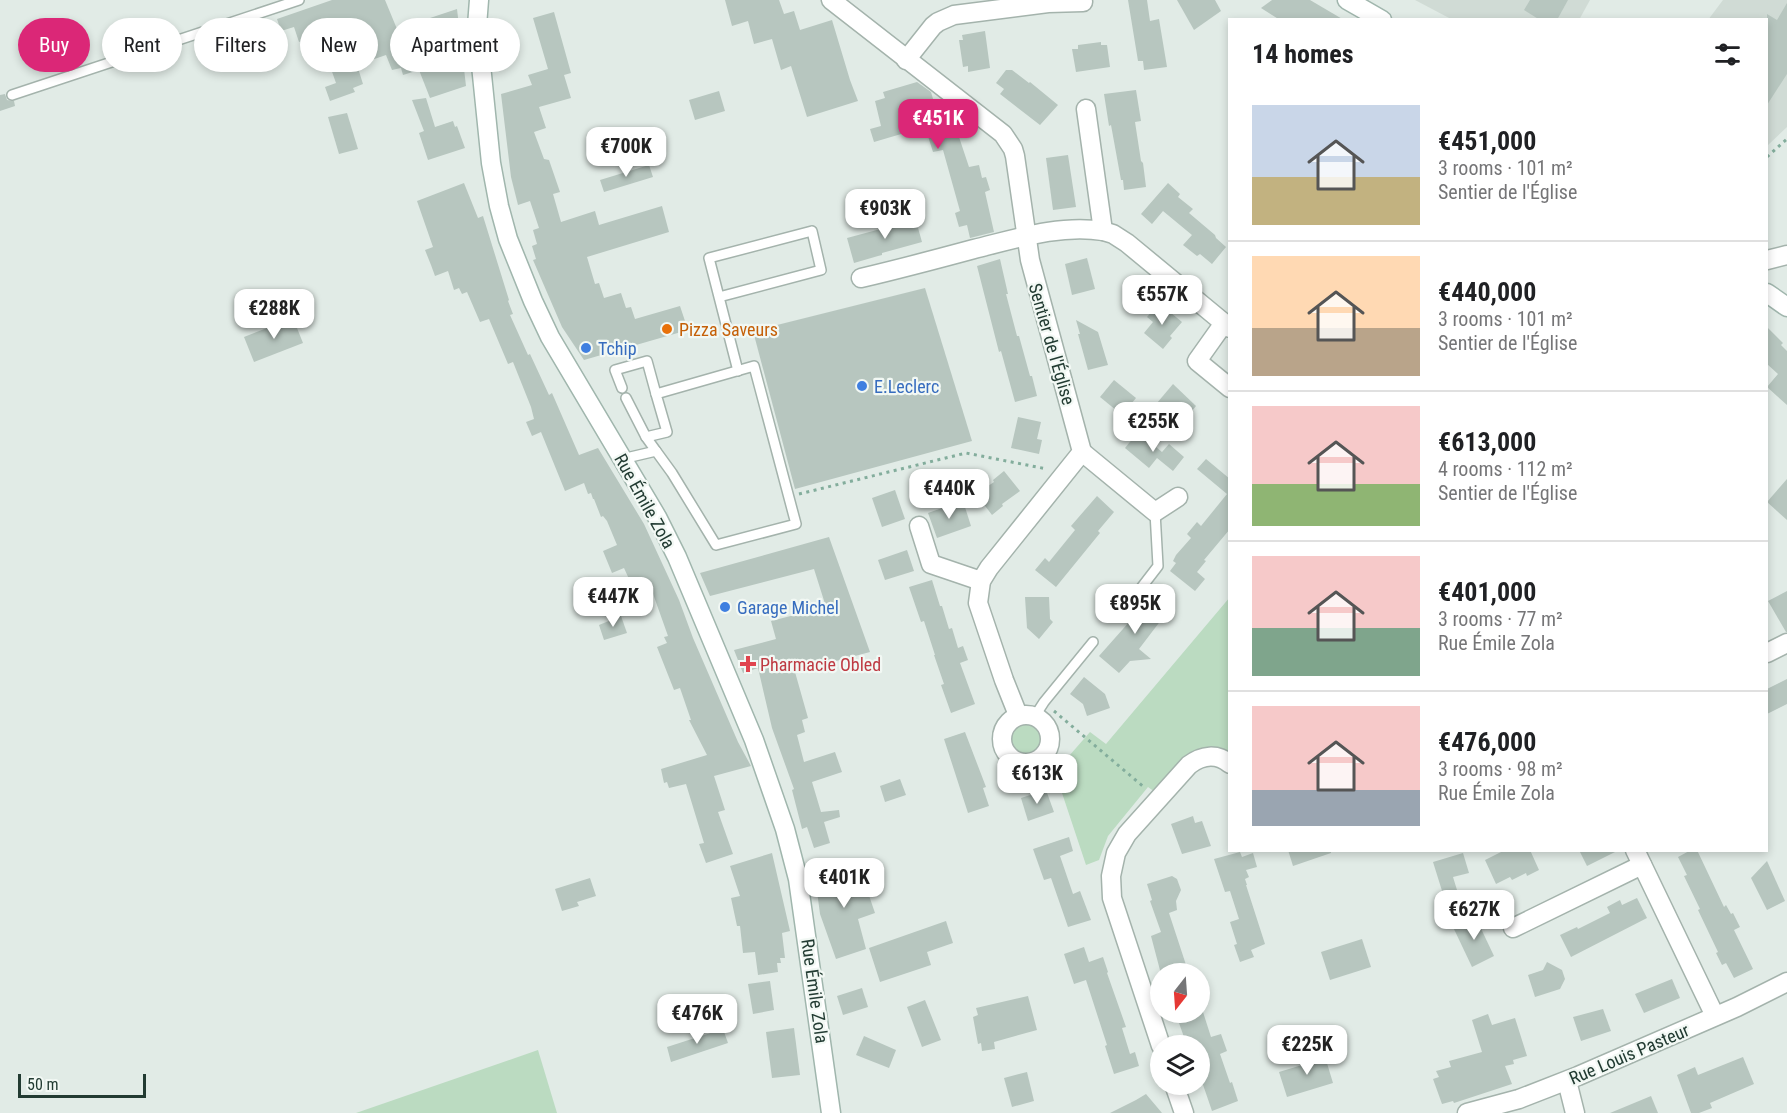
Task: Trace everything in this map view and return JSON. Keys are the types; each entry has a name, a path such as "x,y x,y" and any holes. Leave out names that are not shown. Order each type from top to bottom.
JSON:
{"street":[{"path":"468,0 474,18"},
{"name":"Rue Émile Zola","path":"477,18 478,0"},
{"name":"Sentier de l'Église","path":"831,0 1009,141 1016,156 1033,274 1083,452"},
{"path":"1347,0 1378,18"},
{"path":"906,60 933,26 954,15 1048,3 1083,2"},
{"name":"Rue Émile Zola","path":"482,72 491,163 499,206 508,239 529,294 550,337 657,517 681,567 754,740 785,829 802,900 831,1113"},
{"path":"1086,109 1102,231"},
{"path":"861,278 1026,236 1091,229 1113,234 1128,243 1227,326 1197,361 1228,386"},
{"path":"1768,260 1787,255"},
{"path":"1768,294 1787,307"},
{"path":"1032,711 1004,680 978,603 981,581 989,568 1083,452 1155,512 1178,497"},
{"path":"919,526 931,564 981,581"},
{"path":"1768,652 1787,643"},
{"path":"1157,1035 1116,909 1111,888 1113,865 1120,844 1127,834 1189,765 1196,759 1211,756 1228,763"},
{"path":"1513,928 1638,858 1715,1017"},
{"name":"Rue Louis Pasteur","path":"1467,1113 1519,1099 1567,1081 1715,1017 1787,982"},
{"path":"1567,1081 1575,1113"},
{"path":"1178,1095 1184,1113"}],"lane":[{"path":"12,95 299,0"},
{"path":"719,297 821,270 812,231 709,258 719,297 738,371"},
{"path":"622,388 615,370 647,361 667,432 646,437"},
{"path":"626,398 646,437 672,473 716,545 796,524 754,366 656,394"},
{"path":"622,459 656,451"},
{"path":"1128,605 1158,566 1155,512"},
{"path":"1032,711 1093,642"}],"path":[{"path":"1768,156 1787,139"},
{"path":"794,495 966,453 1066,472"},
{"path":"1032,711 1158,799"}],"shaded area":[{"path":"1415,0 1590,0 1580,18 1449,18"},
{"path":"1723,0 1787,0 1787,127 1768,145 1768,18 1710,18"}],"green space":[{"path":"1228,599 1228,752 1217,749 1196,752 1186,757 1155,792 1148,787 1108,836 1099,860 1086,865 1055,772 1090,732 1106,744"},
{"path":"1025,720 1039,725 1044,739 1039,753 1025,758 1011,753 1006,739 1011,725"},
{"path":"538,1050 557,1113 356,1113"}],"building":[{"path":"332,0 385,0 392,18 390,18 390,65 386,55 378,58 378,18 300,18 299,42 294,27 288,29 288,18 280,18"},
{"path":"725,0 779,0 784,14 794,11 800,30 832,20 858,101 807,117 791,66 781,70 772,39 754,44 748,21 732,26"},
{"path":"1128,0 1147,0 1150,21 1159,19 1167,67 1144,70 1143,61 1138,61"},
{"path":"1177,0 1215,0 1221,11 1194,30"},
{"path":"1272,0 1310,0 1341,18 1277,18 1261,8"},
{"path":"1530,0 1568,0 1558,18 1537,18 1524,10"},
{"path":"1787,3 1787,74 1768,103 1767,14 1777,20"},
{"path":"457,9 458,18 430,18"},
{"path":"554,12 571,73 564,75 571,98 539,107 546,128 534,132 544,159 549,160 560,192 553,194 561,222 595,211 599,225 662,206 669,232 587,257 595,284 599,283 604,298 621,293 626,308 631,307 635,319 680,306 688,330 584,360 562,327 533,260 536,259 532,246 537,244 533,230 539,228 530,201 518,205 511,177 501,94 532,85 528,75 548,69 533,18"},
{"path":"985,31 990,68 968,72 968,66 963,67 959,40 963,40 962,35"},
{"path":"1101,42 1101,45 1107,45 1110,67 1076,72 1072,49 1078,49 1078,45"},
{"path":"1006,70 1012,70 1030,82 1058,105 1040,125 1000,94 1004,89 996,83"},
{"path":"332,72 359,72 363,84 353,88 355,92 330,101 325,87 336,83"},
{"path":"420,72 464,72 466,86 430,98"},
{"path":"917,82 931,92 940,123 955,118 969,167 979,165 982,178 986,177 990,190 985,192 994,232 970,238 967,225 959,227 955,213 960,211 943,150 933,152 925,127 874,142 870,129 881,126 875,101 885,98 883,92"},
{"path":"1136,90 1141,121 1135,122 1146,187 1124,190 1104,94"},
{"path":"719,91 725,111 695,120 689,100"},
{"path":"5,94 7,100 14,101 15,106 0,111 0,95"},
{"path":"426,98 435,127 453,121 465,148 428,160 419,133 424,131 412,100"},
{"path":"347,113 358,149 339,154 328,117"},
{"path":"1068,155 1076,207 1053,210 1046,158"},
{"path":"649,165 653,177 604,192 600,180"},
{"path":"464,183 478,218 483,216 513,314 510,315 528,355 530,354 549,395 552,393 579,455 598,448 644,524 679,600 738,742 751,766 714,776 725,810 718,812 733,854 706,863 699,844 704,843 686,784 669,788 667,782 664,783 661,769 707,755 689,720 691,720 680,688 674,690 657,647 667,643 664,637 668,636 652,591 644,595 641,586 634,590 624,568 612,573 603,551 617,545 607,521 603,516 601,517 584,483 565,491 541,432 532,436 526,422 534,419 531,407 513,362 508,364 489,319 480,322 467,292 462,294 459,288 454,290 448,271 435,276 425,250 433,247 417,201"},
{"path":"1168,183 1180,194 1178,197 1193,209 1189,213 1226,247 1212,264 1183,245 1192,235 1163,211 1152,224 1141,214"},
{"path":"915,217 922,242 854,263 847,238"},
{"path":"1087,258 1095,289 1072,295 1065,264"},
{"path":"1000,259 1017,336 1019,336 1037,396 1015,402 1001,351 999,352 977,266"},
{"name":"E.Leclerc","path":"925,288 972,441 795,489 753,331"},
{"path":"1159,303 1182,322 1163,349 1144,333 1153,322 1147,317"},
{"path":"293,318 303,343 254,362 244,337"},
{"path":"1076,320 1098,332 1108,365 1088,370"},
{"path":"1768,328 1783,343 1781,345 1787,351 1787,405 1768,388 1778,374 1768,365"},
{"path":"1114,380 1136,398 1122,415 1100,397"},
{"path":"1173,384 1196,406 1182,423 1157,403"},
{"path":"1018,417 1041,422 1037,439 1042,440 1039,454 1011,448"},
{"path":"1138,432 1162,452 1169,444 1184,457 1173,471 1157,458 1149,468 1125,448"},
{"path":"1206,459 1228,477 1228,531 1197,572 1205,579 1195,591 1170,571 1176,563 1173,561 1191,538 1187,534 1197,522 1201,526 1227,494 1197,469"},
{"path":"1004,471 1020,491 1002,504 1003,506 992,515 976,494 994,482 993,480"},
{"path":"1787,479 1787,520 1768,501"},
{"path":"895,490 905,519 882,527 872,498"},
{"path":"1097,496 1114,512 1056,587 1035,570 1045,558 1049,562 1075,530 1071,526"},
{"path":"964,504 971,526 937,538 928,513"},
{"path":"829,537 870,652 795,672 808,718 802,720 805,732 797,735 804,762 835,752 842,772 812,782 821,812 839,810 840,817 824,822 830,843 814,848 807,827 802,829 792,790 794,789 772,728 758,668 743,673 734,650 776,639 771,621 826,607 814,569 710,596 700,573"},
{"path":"907,550 914,571 885,580 878,560"},
{"path":"932,580 949,629 952,628 958,648 963,646 968,660 960,663 975,704 951,713 924,621 921,622 909,587"},
{"path":"1787,591 1787,632 1786,632 1768,601"},
{"path":"1154,594 1171,607 1139,649 1151,659 1130,661 1119,673 1099,656"},
{"path":"1025,597 1049,597 1050,619 1053,622 1039,639 1027,628"},
{"path":"621,616 627,633 604,640 599,625"},
{"path":"1084,677 1105,694 1110,708 1087,716 1083,704 1070,694"},
{"path":"1787,679 1787,704 1768,714 1768,688"},
{"path":"965,732 986,787 983,788 989,806 968,813 944,739"},
{"path":"900,779 906,795 885,802 880,786"},
{"path":"1046,790 1054,812 1028,821 1021,798"},
{"path":"1193,816 1195,823 1202,821 1211,846 1182,854 1171,824"},
{"path":"1069,837 1073,851 1060,856 1073,894 1080,891 1091,920 1068,927 1051,878 1044,880 1033,849"},
{"path":"1240,852 1242,857 1253,853 1257,867 1246,870 1249,877 1245,879 1265,944 1251,950 1254,957 1240,962 1230,922 1239,919 1230,891 1225,892 1214,859"},
{"path":"1289,852 1331,852 1331,853 1293,866"},
{"path":"1501,852 1531,852 1539,870 1512,880 1510,877 1496,884 1485,860"},
{"path":"1580,852 1615,852 1587,866"},
{"path":"1687,852 1698,852 1724,907 1726,905 1731,914 1733,913 1740,927 1734,930 1753,969 1734,978 1726,963 1722,965 1678,857"},
{"path":"772,853 790,931 782,933 785,958 780,958 781,963 777,963 778,972 758,975 755,952 743,953 740,926 737,926 731,898 740,896 730,866"},
{"path":"1463,853 1469,873 1453,877 1457,890 1443,894 1433,862"},
{"path":"1767,861 1785,901 1767,910 1751,878"},
{"path":"856,867 861,879 863,878 875,913 858,919 866,949 836,959 820,914 815,876 833,870 834,874"},
{"path":"1172,876 1177,879 1181,890 1176,901 1177,910 1169,913 1185,963 1158,963 1151,936 1161,932 1150,901 1152,900 1147,884"},
{"path":"590,878 596,896 577,902 579,906 562,911 555,889"},
{"path":"1637,898 1647,918 1571,957 1560,935 1610,913 1607,907 1620,900 1622,905"},
{"path":"1475,916 1494,956 1472,967 1453,927"},
{"path":"946,921 953,943 927,952 931,965 880,982 869,948"},
{"path":"1362,939 1371,967 1330,980 1321,952"},
{"path":"1084,947 1089,962 1103,957 1126,1027 1122,1028 1130,1054 1135,1052 1139,1066 1114,1074 1086,980 1074,984 1064,954"},
{"path":"1547,962 1562,970 1565,979 1560,989 1535,997 1528,975 1543,970"},
{"path":"1672,979 1680,998 1644,1013 1635,994"},
{"path":"770,981 774,1010 753,1014 748,984"},
{"path":"862,988 868,1007 843,1015 837,996"},
{"path":"1028,996 1037,1030 994,1042 995,1049 982,1051 981,1043 978,1044 973,1017 978,1015 976,1008"},
{"path":"925,1000 941,1040 922,1047 907,1007"},
{"path":"1603,1009 1611,1031 1581,1041 1573,1017"},
{"path":"1488,1014 1492,1025 1515,1018 1527,1056 1513,1060 1514,1064 1505,1066 1512,1084 1454,1103 1453,1101 1442,1104 1433,1079 1439,1077 1436,1071 1451,1067 1449,1061 1482,1052 1472,1020"},
{"path":"1179,1023 1207,1023 1211,1037 1221,1034 1227,1051 1220,1054 1238,1101 1212,1111 1207,1095 1210,1095 1210,1035 1183,1035"},
{"path":"794,1028 800,1075 772,1078 766,1032"},
{"path":"723,1029 728,1043 671,1062 667,1047"},
{"path":"864,1036 896,1050 889,1068 856,1055"},
{"path":"1323,1050 1333,1083 1287,1097 1279,1072 1312,1062 1310,1054"},
{"path":"1743,1057 1754,1084 1710,1103 1712,1108 1699,1113 1691,1113 1677,1075 1695,1067 1698,1075"},
{"path":"1027,1072 1034,1101 1012,1107 1004,1078"},
{"path":"1146,1094 1162,1113 1110,1113 1136,1100"},
{"path":"1651,1096 1658,1113 1610,1113"}],"place":[{"name":"Pizza Saveurs","path":"667,329"},
{"name":"Tchip","path":"586,348"},
{"name":"E.Leclerc","path":"862,386"},
{"name":"Garage Michel","path":"725,607"},
{"name":"Pharmacie Obled","path":"748,664"}]}
